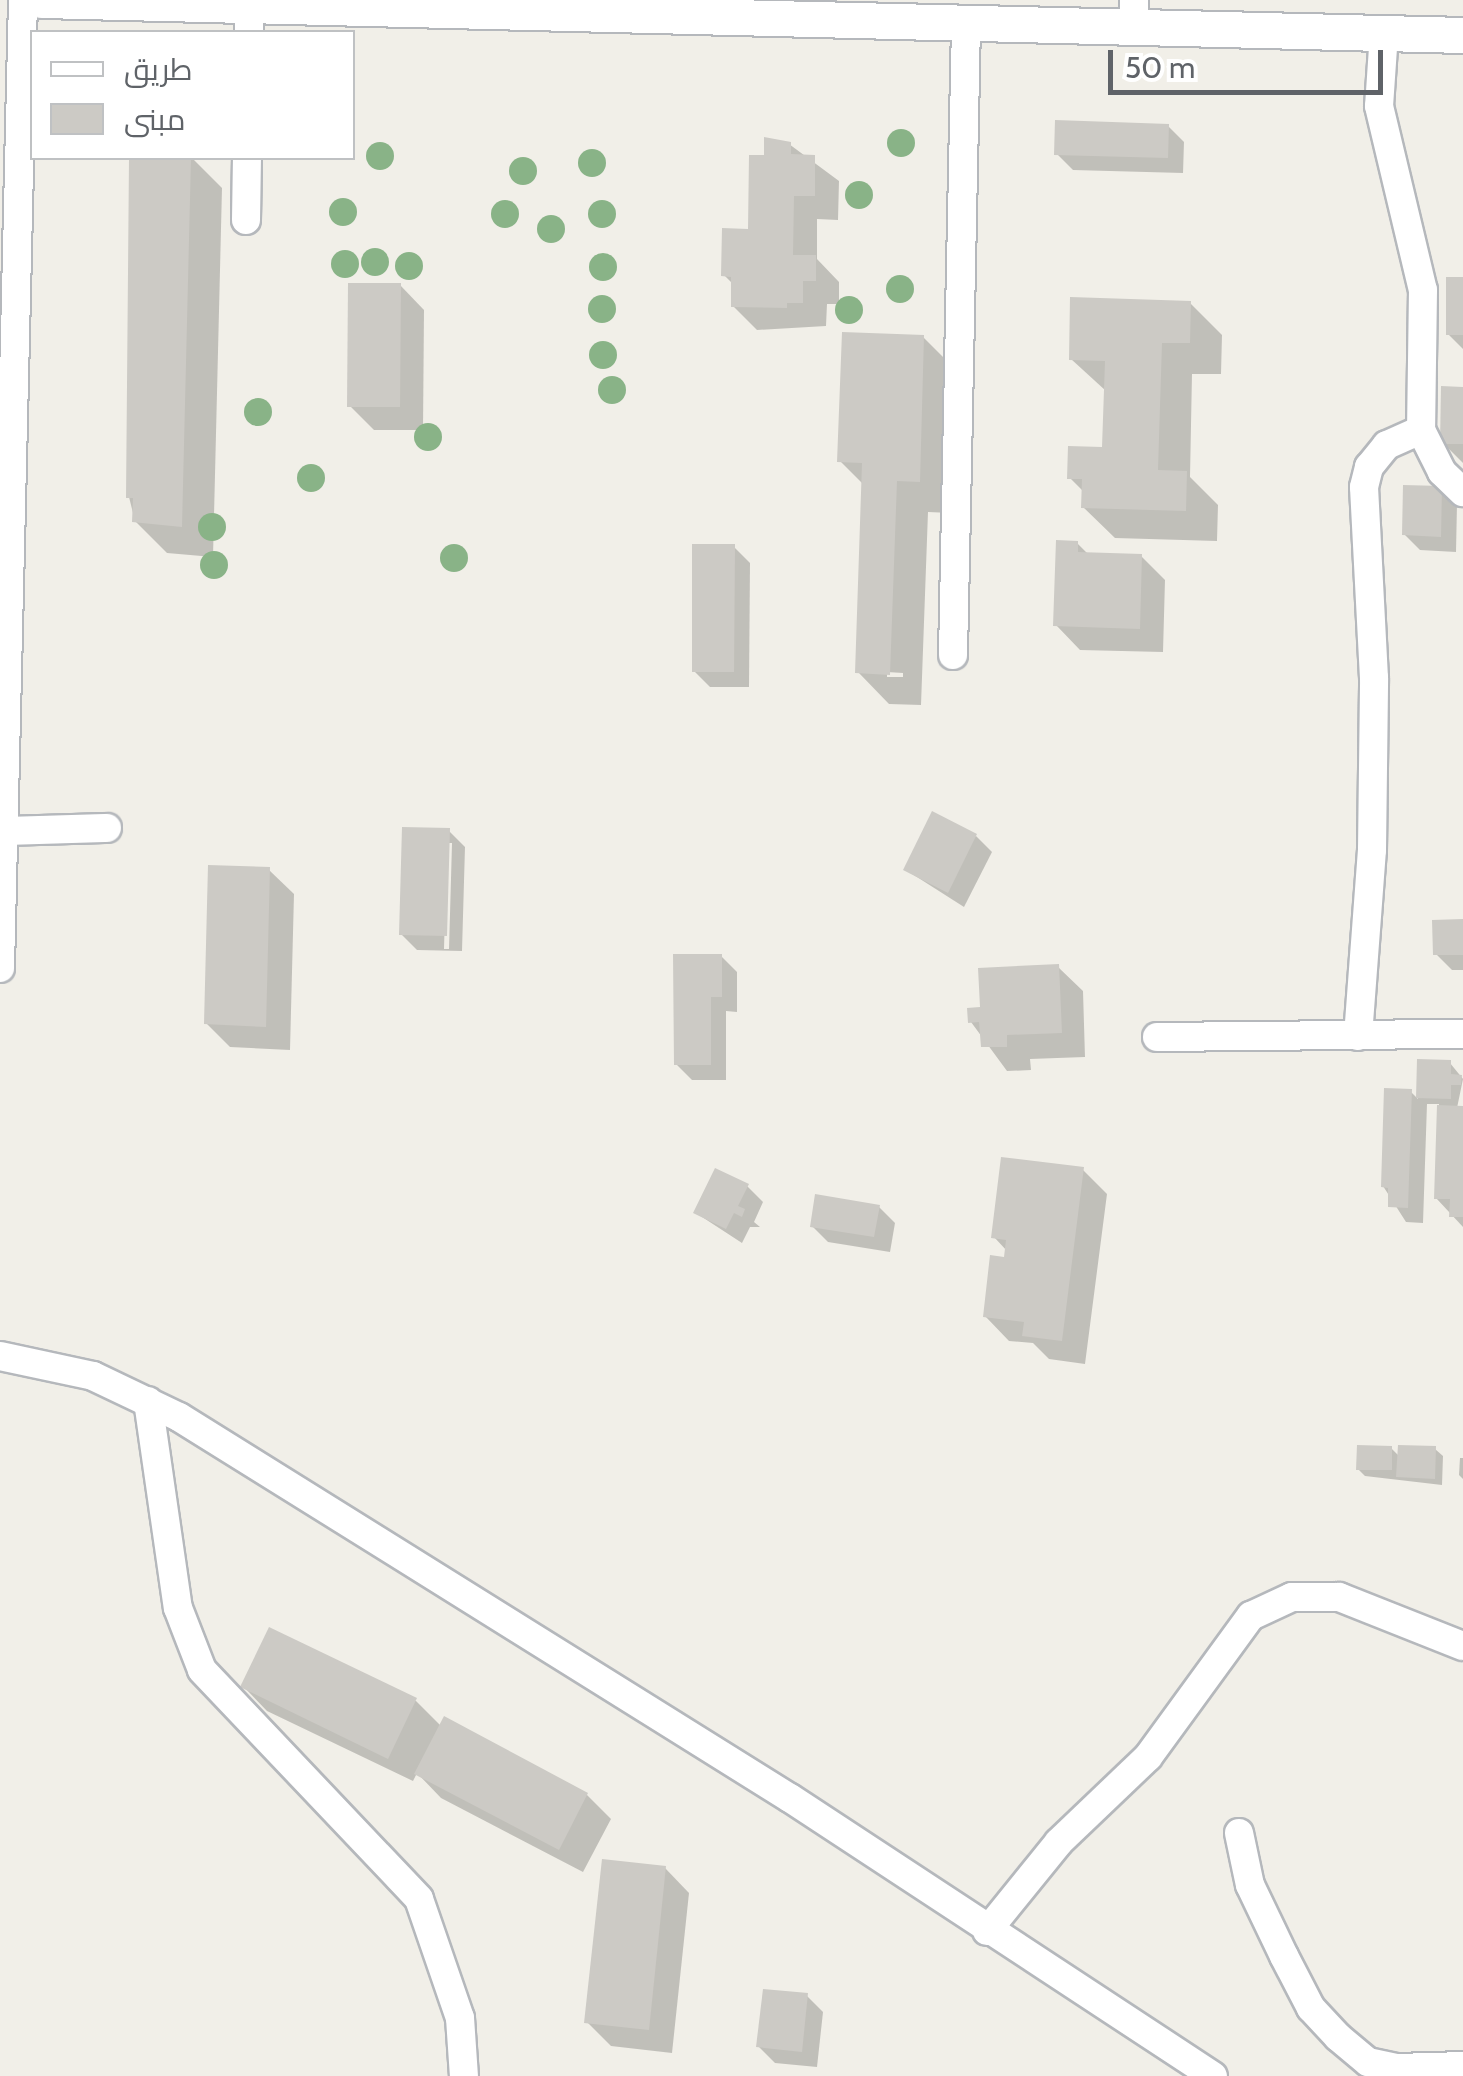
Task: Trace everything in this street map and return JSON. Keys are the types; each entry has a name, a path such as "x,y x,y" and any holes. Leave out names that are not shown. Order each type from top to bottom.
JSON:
{"street":[{"path":"0,968 8,406 23,0"},
{"path":"42,0 249,19 704,8 870,10 966,23 1134,14 1463,36"},
{"path":"954,655 966,23"},
{"path":"1384,33 1379,106 1423,290 1420,430 1442,472 1463,492"},
{"path":"246,220 247,160"},
{"path":"1358,1036 1373,831 1374,678 1364,487 1369,467 1387,445 1420,430"},
{"path":"2,831 107,828"},
{"path":"1157,1037 1463,1034"},
{"path":"0,1356 93,1376 148,1400 472,1596 1212,2076"},
{"path":"148,1400 178,1608 202,1670 418,1900 460,2018 464,2076"},
{"path":"986,1931 1059,1842 1148,1757 1251,1616 1292,1597 1339,1597 1463,1646"},
{"path":"1239,1833 1250,1884 1284,1956 1311,2008 1338,2037 1368,2062 1397,2068 1463,2066"}],"building":[{"path":"1055,120 1169,124 1168,158 1054,155"},
{"path":"764,137 791,142 791,154 815,155 815,196 794,196 793,255 816,255 816,281 803,281 803,303 787,303 787,308 731,307 731,277 721,276 722,228 748,229 749,155 764,155"},
{"path":"129,160 191,160 182,527 132,522 133,498 126,498"},
{"path":"1446,277 1463,277 1463,335 1446,335"},
{"path":"348,283 401,283 400,407 347,407"},
{"path":"1070,297 1191,301 1190,343 1162,343 1158,470 1187,471 1186,511 1081,508 1082,479 1067,479 1068,446 1102,447 1105,361 1069,360"},
{"path":"842,332 924,335 920,482 897,481 890,675 855,673 862,463 837,462"},
{"path":"1441,386 1463,387 1463,444 1440,444"},
{"path":"1403,485 1442,486 1441,537 1402,535"},
{"path":"1056,540 1078,541 1078,552 1142,554 1140,629 1053,626"},
{"path":"692,544 735,544 734,672 692,672"},
{"path":"932,811 977,834 948,893 903,870"},
{"path":"402,827 450,828 447,936 399,935"},
{"path":"208,865 270,867 266,1027 204,1024"},
{"path":"1463,919 1463,955 1433,955 1432,920"},
{"path":"673,954 722,954 722,997 711,997 711,1065 674,1065"},
{"path":"1059,964 1062,1033 1007,1035 1007,1047 981,1047 979,1022 968,1023 967,1008 980,1007 978,968"},
{"path":"1417,1059 1451,1060 1451,1074 1462,1075 1461,1085 1451,1085 1451,1099 1416,1098"},
{"path":"1384,1088 1412,1089 1408,1208 1388,1207 1388,1188 1381,1187"},
{"path":"1437,1105 1463,1106 1463,1217 1449,1217 1450,1199 1434,1199"},
{"path":"1001,1157 1084,1167 1062,1341 1022,1336 1024,1322 983,1317 990,1255 1004,1257 1006,1240 991,1238"},
{"path":"715,1168 749,1184 738,1206 745,1209 742,1217 734,1213 726,1229 693,1213"},
{"path":"815,1194 880,1205 874,1237 810,1227"},
{"path":"1357,1445 1392,1446 1392,1470 1356,1470"},
{"path":"1398,1445 1436,1446 1435,1479 1396,1477"},
{"path":"269,1627 417,1698 388,1759 240,1687"},
{"path":"444,1716 588,1793 559,1850 414,1774"},
{"path":"602,1859 666,1866 649,2030 584,2023"},
{"path":"763,1989 808,1993 802,2052 756,2047"}]}
